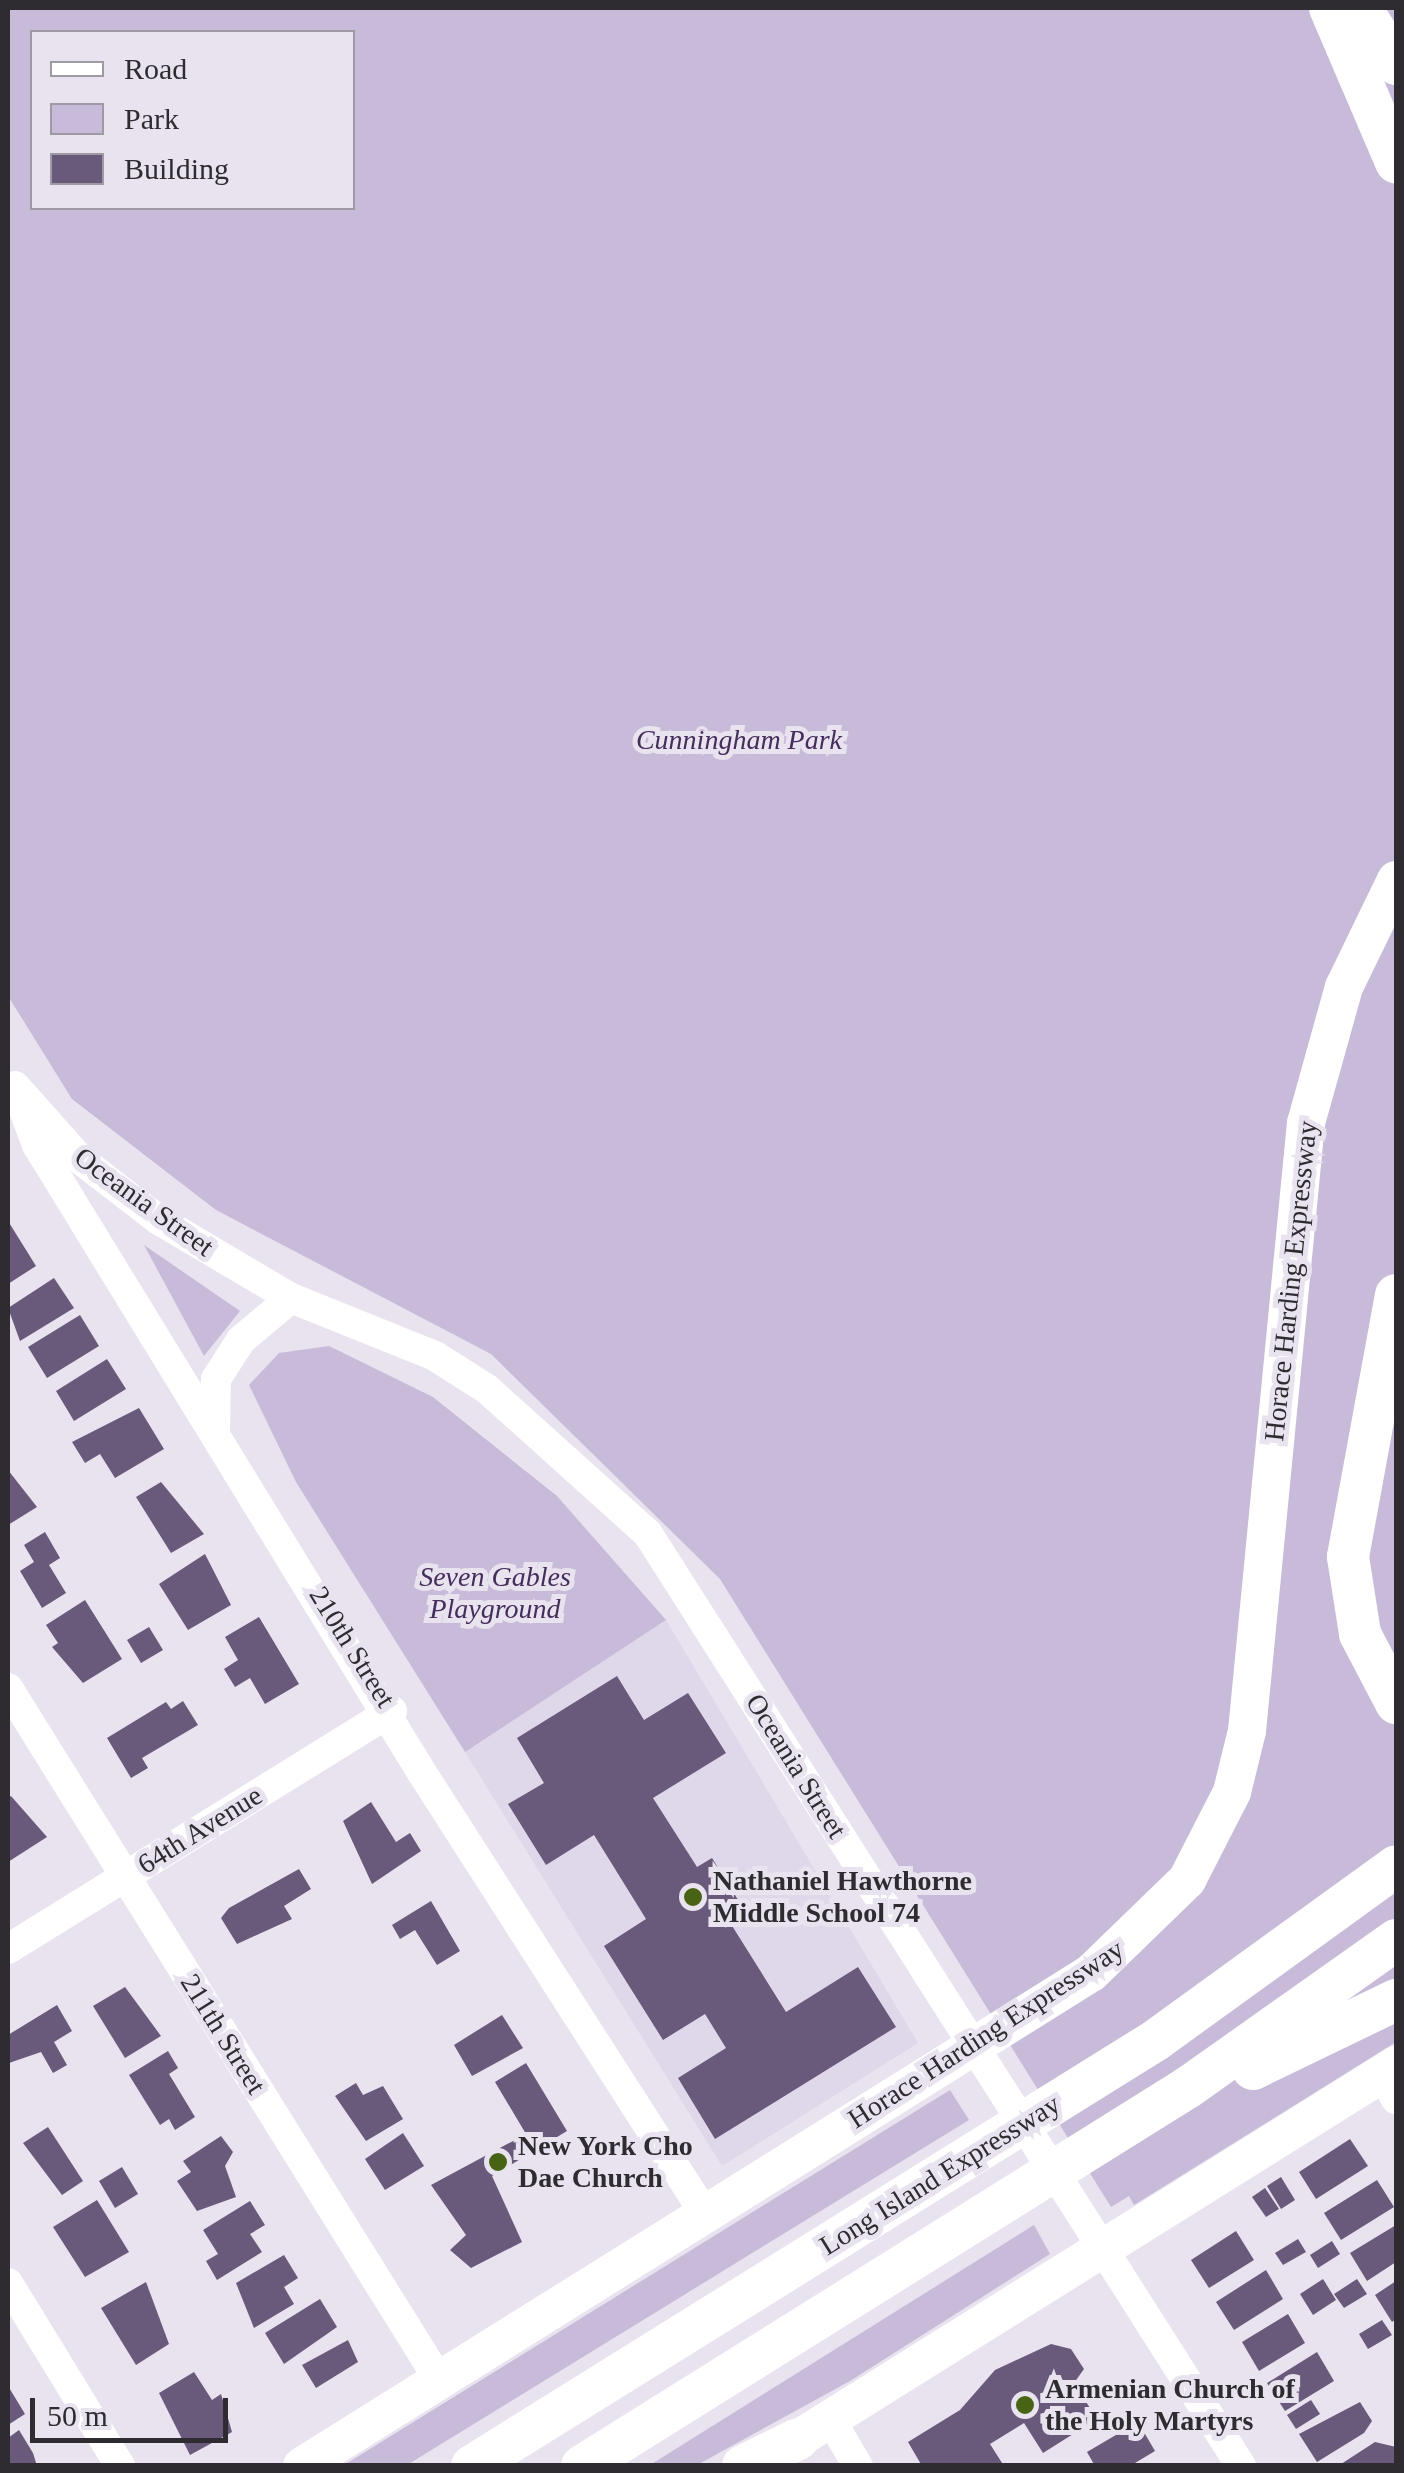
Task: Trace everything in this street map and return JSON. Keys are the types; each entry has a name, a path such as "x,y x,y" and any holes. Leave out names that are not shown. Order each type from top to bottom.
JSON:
{"highway":[{"path":"1330,8 1396,162"},
{"path":"1362,8 1396,64"},
{"path":"1396,1295 1348,1557 1360,1634 1396,1703"},
{"path":"1274,1960 1396,1840"},
{"name":"Long Island Expressway","path":"472,2466 1274,1960 1396,1866"},
{"name":"Long Island Expressway","path":"582,2466 1104,2141 1396,1940"},
{"path":"1104,2141 1396,2000"},
{"path":"743,2466 813,2428"}],"main road":[{"name":"Horace Harding Expressway","path":"302,2466 971,2045 1145,1930 1195,1868 1232,1792 1251,1696 1306,1123 1344,987 1396,880"},
{"path":"754,2466 1104,2246 1392,2080"}],"street":[{"name":"Oceania Street","path":"11,1081 96,1172 291,1298 435,1356 487,1388 648,1534 971,2045 1004,2088 1076,2199 1241,2466"},
{"name":"210th Street","path":"11,1081 37,1144 392,1711 424,1776 705,2214"},
{"path":"216,1430 216,1378 241,1340 291,1298"},
{"name":"211th Street","path":"8,1688 439,2380"},
{"name":"64th Avenue","path":"8,1949 392,1711"},
{"path":"8,2282 120,2466"},
{"path":"813,2428 858,2466"}],"shaded area":[{"name":"Nathaniel Hawthorne Middle School 74","path":"666,1620 918,2043 722,2166 465,1752"}],"green space":[{"name":"Cunningham Park","path":"8,8 1396,8 1396,2042 1134,2205 1129,2196 1111,2207 720,1579 491,1354 216,1210 72,1099 8,996"},
{"path":"144,1245 240,1311 204,1356"},
{"name":"Seven Gables Playground","path":"329,1346 433,1397 557,1496 666,1620 465,1752 296,1482 249,1385 279,1353"},
{"path":"950,2090 969,2120 407,2465 344,2465"},
{"path":"1034,2225 1050,2254 850,2381 697,2465 650,2465"}],"building":[{"path":"8,1221 36,1266 8,1284"},
{"path":"54,1278 74,1308 20,1341 8,1308"},
{"path":"80,1315 99,1346 47,1378 28,1347"},
{"path":"107,1359 126,1389 74,1421 56,1391"},
{"path":"139,1408 164,1449 115,1478 100,1454 85,1463 72,1442"},
{"path":"8,1470 37,1507 8,1525"},
{"path":"161,1482 204,1534 171,1553 136,1497"},
{"path":"45,1532 60,1558 49,1565 66,1593 42,1608 20,1571 34,1562 24,1545"},
{"path":"205,1554 231,1605 188,1630 159,1584"},
{"path":"85,1600 122,1659 83,1683 52,1647 58,1643 46,1625"},
{"path":"259,1617 299,1684 265,1704 250,1678 235,1687 224,1669 238,1660 225,1637"},
{"path":"149,1627 163,1650 141,1663 127,1640"},
{"path":"617,1676 644,1720 688,1693 726,1753 653,1798 697,1867 712,1858 740,1903 724,1913 786,2012 858,1967 896,2027 715,2139 678,2078 726,2048 705,2014 663,2040 604,1946 646,1919 594,1835 546,1865 508,1804 544,1783 517,1738"},
{"path":"183,1701 198,1725 142,1758 148,1768 131,1778 107,1738 166,1702 171,1709"},
{"path":"11,1796 47,1837 8,1862 8,1798"},
{"path":"371,1802 396,1842 410,1833 421,1851 372,1884 343,1821"},
{"path":"299,1869 311,1889 284,1906 292,1919 237,1944 221,1918 229,1908"},
{"path":"431,1901 460,1951 437,1965 415,1930 400,1939 392,1925"},
{"path":"125,1987 161,2036 125,2058 93,2006"},
{"path":"57,2005 72,2031 54,2042 67,2065 53,2073 41,2052 9,2063 8,2035"},
{"path":"502,2015 523,2048 472,2076 454,2045"},
{"path":"168,2051 178,2068 169,2074 195,2117 175,2130 169,2119 160,2125 129,2075"},
{"name":"New York Cho Dae Church","path":"526,2063 567,2131 492,2176 522,2242 471,2268 450,2250 466,2235 431,2185 526,2134 495,2082"},
{"path":"356,2083 363,2095 383,2086 403,2119 366,2141 335,2096"},
{"path":"48,2127 83,2181 62,2195 23,2143"},
{"path":"403,2133 424,2166 385,2190 365,2159"},
{"path":"221,2136 233,2152 225,2166 236,2197 197,2211 177,2181 191,2172 183,2161"},
{"path":"1350,2139 1368,2166 1316,2199 1299,2172"},
{"path":"122,2167 138,2194 115,2208 99,2181"},
{"path":"1281,2177 1295,2200 1281,2209 1267,2186"},
{"path":"1377,2180 1394,2207 1341,2240 1324,2213"},
{"path":"1265,2188 1279,2209 1266,2217 1252,2197"},
{"path":"97,2200 129,2252 85,2277 53,2227"},
{"path":"250,2201 265,2225 250,2234 262,2252 217,2280 206,2261 218,2254 203,2230"},
{"path":"1396,2225 1396,2262 1367,2281 1350,2253"},
{"path":"1236,2231 1254,2260 1209,2288 1191,2260"},
{"path":"1298,2239 1306,2252 1283,2265 1275,2253"},
{"path":"1332,2241 1340,2254 1318,2268 1310,2255"},
{"path":"284,2255 298,2278 284,2287 294,2304 254,2328 236,2283"},
{"path":"1266,2270 1283,2299 1234,2330 1216,2302"},
{"path":"1323,2279 1336,2300 1313,2315 1300,2294"},
{"path":"1357,2279 1367,2294 1344,2308 1334,2294"},
{"path":"1396,2281 1396,2319 1392,2322 1375,2295"},
{"path":"146,2282 169,2344 136,2365 101,2308"},
{"path":"320,2299 337,2327 284,2364 265,2333"},
{"path":"1288,2314 1305,2343 1259,2371 1242,2342"},
{"path":"1382,2320 1392,2335 1368,2349 1359,2334"},
{"path":"348,2340 358,2362 316,2388 302,2365"},
{"name":"Armenian Church of the Holy Martyrs","path":"1051,2344 1071,2349 1084,2369 1074,2383 1097,2419 1043,2453 1024,2423 990,2444 1004,2466 922,2466 908,2442 960,2410 995,2370"},
{"path":"1317,2352 1334,2381 1285,2411 1267,2383"},
{"path":"194,2372 212,2400 221,2394 232,2432 190,2455 159,2393"},
{"path":"8,2386 25,2414 8,2425"},
{"path":"1311,2400 1320,2414 1296,2429 1287,2415"},
{"path":"1360,2402 1372,2421 1364,2433 1317,2462 1299,2434"},
{"path":"1138,2422 1155,2451 1130,2466 1095,2466 1087,2452"},
{"path":"19,2430 37,2466 8,2466 8,2438"},
{"path":"1375,2442 1396,2447 1395,2465 1338,2466"}],"place":[{"name":"Nathaniel Hawthorne Middle School 74","path":"693,1897"},
{"name":"New York Cho Dae Church","path":"498,2162"},
{"name":"Armenian Church of the Holy Martyrs","path":"1025,2405"}]}
